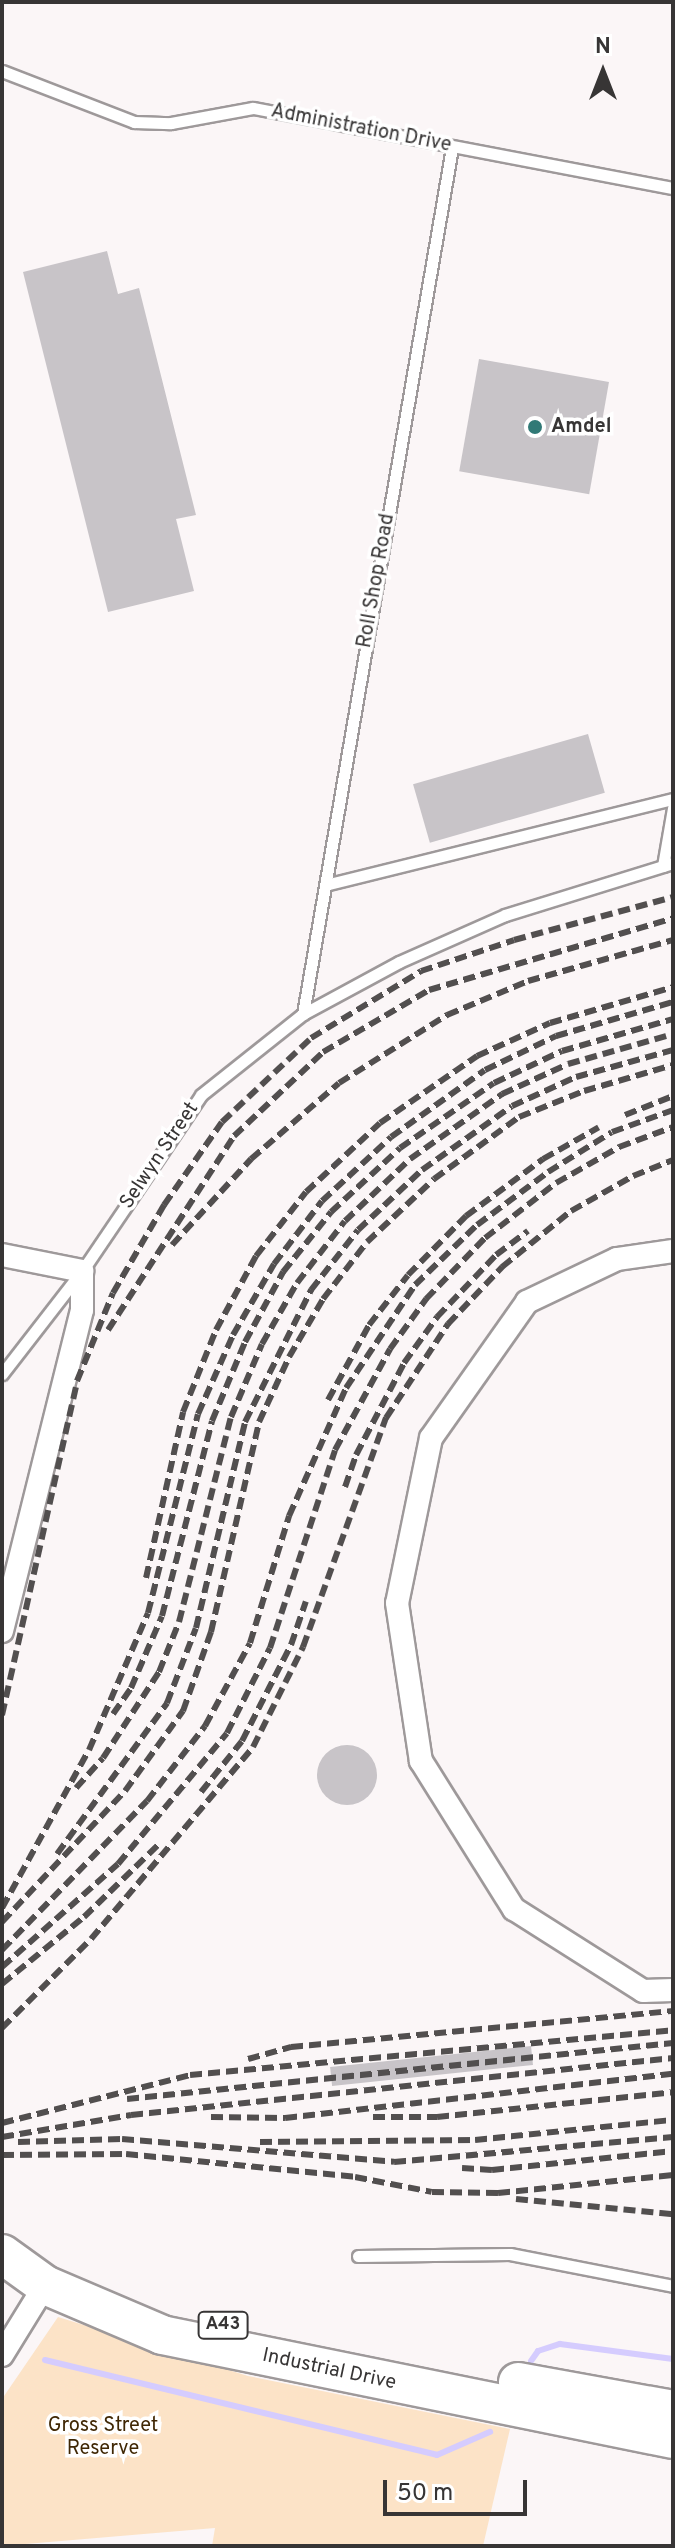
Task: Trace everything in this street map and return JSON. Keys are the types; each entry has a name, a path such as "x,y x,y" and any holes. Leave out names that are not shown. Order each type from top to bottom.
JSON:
{"highway":[{"name":"Industrial Drive","path":"2,2230 86,2281 181,2316 673,2410"},
{"name":"Industrial Drive","path":"2,2254 45,2285 162,2335 673,2439"}],"street":[{"path":"673,1251 617,1259 527,1302 431,1438 397,1603 421,1761 514,1909 643,1991 673,1990"},
{"path":"2,1255 82,1271 82,1310 2,1631"},
{"path":"2,2355 45,2285"}],"lane":[{"name":"Administration Drive","path":"6,73 134,122 171,123 253,108 673,188"},
{"name":"Roll Shop Road","path":"303,1014 452,148"},
{"path":"325,885 673,799"},
{"path":"668,864 673,808"},
{"name":"Selwyn Street","path":"2,1374 82,1271 201,1095 303,1014 399,962 505,915 668,864"},
{"path":"358,2256 510,2254 673,2286"}],"green space":[{"name":"Gross Street Reserve","path":"58,2317 248,2376 510,2429 483,2546 212,2546 215,2528 2,2546 2,2399"}],"building":[{"path":"107,251 118,294 139,288 196,515 176,519 194,591 108,612 23,272"},
{"name":"Amdel","path":"479,359 609,382 589,494 459,471"},
{"path":"588,734 605,793 430,843 413,784"},
{"path":"347,1745 368,1754 377,1775 368,1796 347,1805 326,1796 317,1775 326,1754"},
{"path":"531,2046 533,2065 332,2086 330,2067"}],"waterway":[{"path":"531,2361 538,2351 560,2344 673,2359"},
{"path":"45,2360 437,2455 490,2432"}],"railway":[{"path":"2,1715 77,1381 113,1293 164,1205 222,1122 311,1038 421,971 514,940 673,897"},
{"path":"108,1330 234,1136 323,1052 429,990 673,918"},
{"path":"172,1245 251,1159 339,1083 447,1015 528,981 673,940"},
{"path":"146,1578 183,1412 216,1330 256,1256 306,1192 380,1123 477,1056 550,1023 673,987"},
{"path":"2,1908 89,1750 148,1613 198,1414 233,1335 274,1264 322,1201 391,1137 485,1070 556,1036 673,1002"},
{"path":"113,1714 131,1688 162,1616 212,1421 245,1342 283,1272 331,1212 400,1148 494,1083 562,1051 673,1019"},
{"path":"76,1788 103,1758 159,1672 179,1622 231,1417 262,1344 297,1283 345,1221 410,1159 502,1094 568,1064 673,1034"},
{"path":"57,1854 167,1703 196,1628 245,1422 311,1290 358,1230 422,1170 512,1106 576,1077 673,1050"},
{"path":"2,1922 125,1791 183,1711 211,1632 259,1422 289,1357 323,1299 367,1242 434,1179 519,1117 584,1091 673,1065"},
{"path":"625,1115 673,1096"},
{"path":"2,1950 147,1801 205,1726 250,1643 289,1516 346,1388 415,1285 477,1225 548,1172 612,1132 673,1110"},
{"path":"328,1400 369,1325 408,1275 466,1216 543,1159 599,1127"},
{"path":"2,1967 118,1864 227,1733 270,1648 335,1450 390,1349 426,1299 485,1238 556,1183 619,1147 673,1127"},
{"path":"2,2028 91,1939 253,1747 303,1647 386,1418 448,1324 502,1267 571,1211 633,1176 673,1160"},
{"path":"345,1487 356,1455 404,1363 437,1317 496,1255 528,1231"},
{"path":"201,1792 242,1741 291,1645 306,1601"},
{"path":"2,1984 84,1917 161,1842"},
{"path":"248,2059 291,2047 673,2011"},
{"path":"2,2123 190,2075 673,2030"},
{"path":"127,2099 673,2043"},
{"path":"2,2137 131,2115 673,2058"},
{"path":"211,2117 285,2118 673,2074"},
{"path":"373,2117 437,2117 673,2092"},
{"path":"260,2142 475,2140 673,2120"},
{"path":"18,2142 122,2139 394,2162 673,2137"},
{"path":"462,2168 492,2170 673,2151"},
{"path":"2,2155 126,2154 355,2177 432,2192 498,2193 673,2175"},
{"path":"516,2199 673,2214"}],"place":[{"name":"Amdel","path":"535,427"}]}
